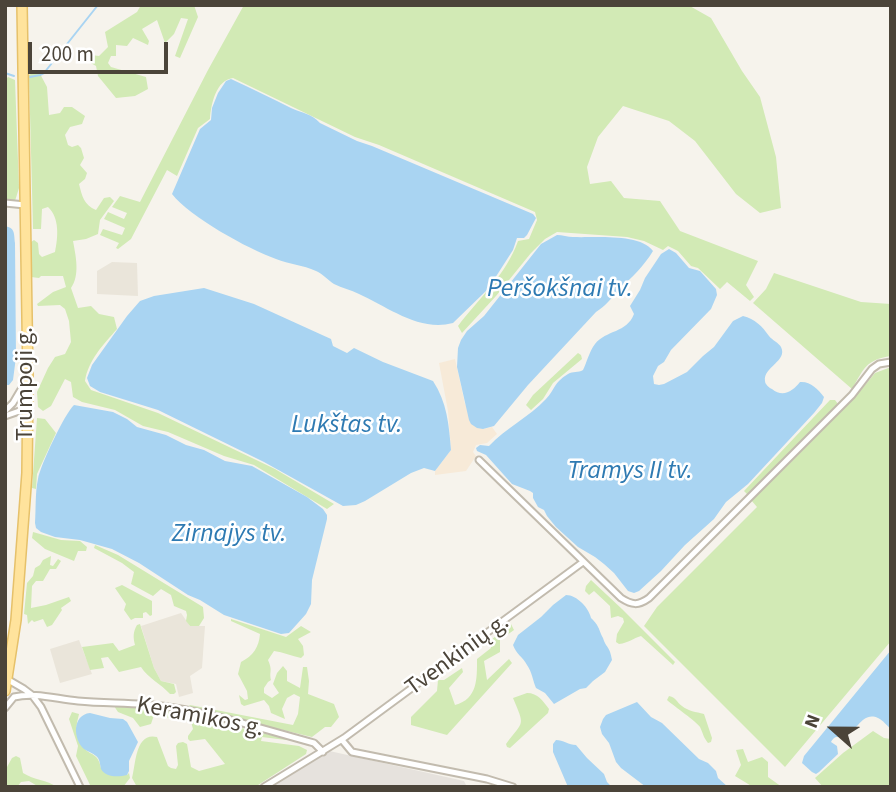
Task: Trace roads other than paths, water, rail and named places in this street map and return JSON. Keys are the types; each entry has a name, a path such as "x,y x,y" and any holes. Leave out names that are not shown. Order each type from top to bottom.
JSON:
{"main road":[{"name":"Trumpoji g.","path":"6,685 16,620 27,474 22,5"}],"street":[{"path":"5,203 25,205"},
{"path":"478,460 621,598 631,604 642,603 852,395 872,369 879,364 891,362"},
{"path":"5,413 28,379"},
{"path":"13,403 28,408"},
{"path":"5,413 28,408"},
{"name":"Tvenkinių g.","path":"264,787 342,740 583,562"},
{"path":"6,685 22,695"},
{"path":"6,685 24,689 41,707 80,787"},
{"path":"5,708 14,697 22,695"},
{"name":"Keramikos g.","path":"22,695 181,709 314,743 323,752"},
{"path":"342,740 352,752 487,779 513,787"}],"water":[{"path":"231,79 357,141 533,214 536,218 527,235 517,238 513,250 488,289 453,323 440,325 404,317 334,284 316,271 264,254 205,222 172,194 200,129 211,120 218,93 226,81"},
{"path":"5,226 12,230 15,243 16,357 13,380 9,385 5,385"},
{"name":"Peršokšnai tv.","path":"557,235 628,239 647,245 653,251 638,271 528,385 494,426 477,428 469,420 457,367 461,340 484,316 541,244"},
{"name":"Tramys II tv.","path":"669,249 689,268 700,271 716,289 717,295 711,309 658,366 653,376 654,384 664,384 687,372 714,347 733,321 743,316 758,323 781,347 781,356 765,376 767,386 776,392 784,393 804,382 814,386 824,397 814,413 748,484 726,502 714,519 661,571 634,593 628,591 604,564 578,547 556,527 544,510 538,507 533,493 512,484 486,455 476,448 480,445 489,446 549,396 563,377 583,370 595,344 631,320 634,314 630,306 661,254"},
{"name":"Lukštas tv.","path":"204,288 254,304 331,339 333,346 347,353 354,348 433,381 444,405 451,450 435,471 424,468 365,501 343,506 264,462 158,410 100,392 90,386 87,378 92,365 140,301 154,296"},
{"name":"Zirnajys tv.","path":"74,405 113,412 137,427 166,435 225,461 252,466 323,509 327,519 312,580 311,604 289,633 281,634 224,615 112,549 80,540 55,537 36,528 36,495 40,472 59,429"},
{"path":"566,595 574,597 585,606 612,660 605,672 586,688 554,704 545,693 536,688 529,668 513,645 518,635"},
{"path":"891,650 891,729 882,720 868,717 849,734 834,738 831,742 837,746 838,754 819,772 812,772 802,763 804,756"},
{"path":"637,702 699,759 708,763 728,787 646,787 621,768 600,727 606,715"},
{"path":"90,713 127,722 138,742 129,761 127,775 106,774 101,769 98,758 80,745 76,734 77,723 80,718"},
{"path":"556,740 576,745 604,774 612,787 568,787 553,752"}],"waterway":[{"path":"30,77 44,73 98,5"},
{"path":"5,73 14,76"}]}
